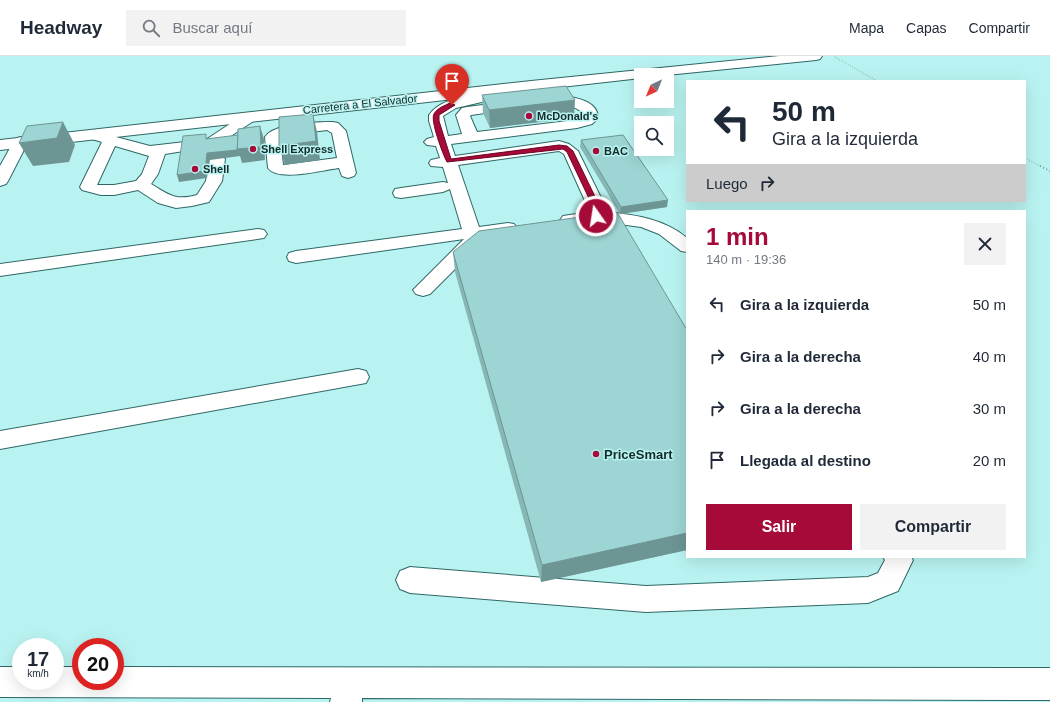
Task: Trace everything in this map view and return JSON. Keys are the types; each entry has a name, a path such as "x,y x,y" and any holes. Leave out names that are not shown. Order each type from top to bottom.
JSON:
{"main road":[{"name":"Carretera a El Salvador","path":"0,132 601,67 686,56"},
{"name":"Carretera a El Salvador","path":"0,144 250,117 749,59 816,56"},
{"path":"470,233 434,136 436,115 442,109 452,105 506,94 531,85"},
{"path":"434,136 471,137 577,124 591,118 591,113 578,102 564,99 467,111 463,115 471,137"},
{"path":"110,140 88,187 98,191 141,185 170,202 186,204 203,198 214,181 216,146 250,117"},
{"path":"333,126 339,131 345,163 285,171 279,170 276,168 272,137 283,132 333,126"},
{"path":"518,131 527,151"},
{"path":"90,135 149,151 185,147"},
{"path":"0,181 20,142"},
{"path":"443,162 559,146 568,149 598,209 599,212 596,216"},
{"path":"141,185 155,163 158,150"},
{"path":"443,162 443,187 470,233"},
{"path":"401,193 443,187"},
{"path":"551,223 596,216 648,222 674,235 686,245"},
{"path":"296,256 521,227"},
{"path":"423,290 470,233"},
{"path":"0,270 258,234"},
{"path":"0,440 358,377"},
{"path":"410,580 646,599 860,591 868,590 888,582 899,560 898,558"},
{"path":"0,682 348,692 1036,690"}],"path":[{"path":"832,56 875,80"},
{"path":"1026,159 1050,171"}],"building":[{"path":"566,86 575,100 489,110 482,95"},
{"path":"313,114 316,141 279,146 279,117"},
{"path":"63,122 57,138 19,143 27,126"},
{"path":"260,126 261,147 237,149 238,129"},
{"name":"Shell","path":"206,134 206,139 238,135 237,150 207,153 205,171 177,175 183,136"},
{"path":"623,135 634,151 634,156 638,156 668,200 621,207 581,140"},
{"name":"PriceSmart","path":"617,212 686,328 686,533 542,565 453,252 479,231"}],"place":[{"name":"McDonald's","path":"529,116"},
{"name":"Shell Express","path":"253,149"},
{"name":"BAC","path":"596,151"},
{"name":"Shell","path":"195,169"},
{"name":"PriceSmart","path":"596,454"}],"route":[{"path":"452,105 442,109 436,115 436,121 449,161 559,146 564,147 570,151 598,209 599,212 596,216"}]}
